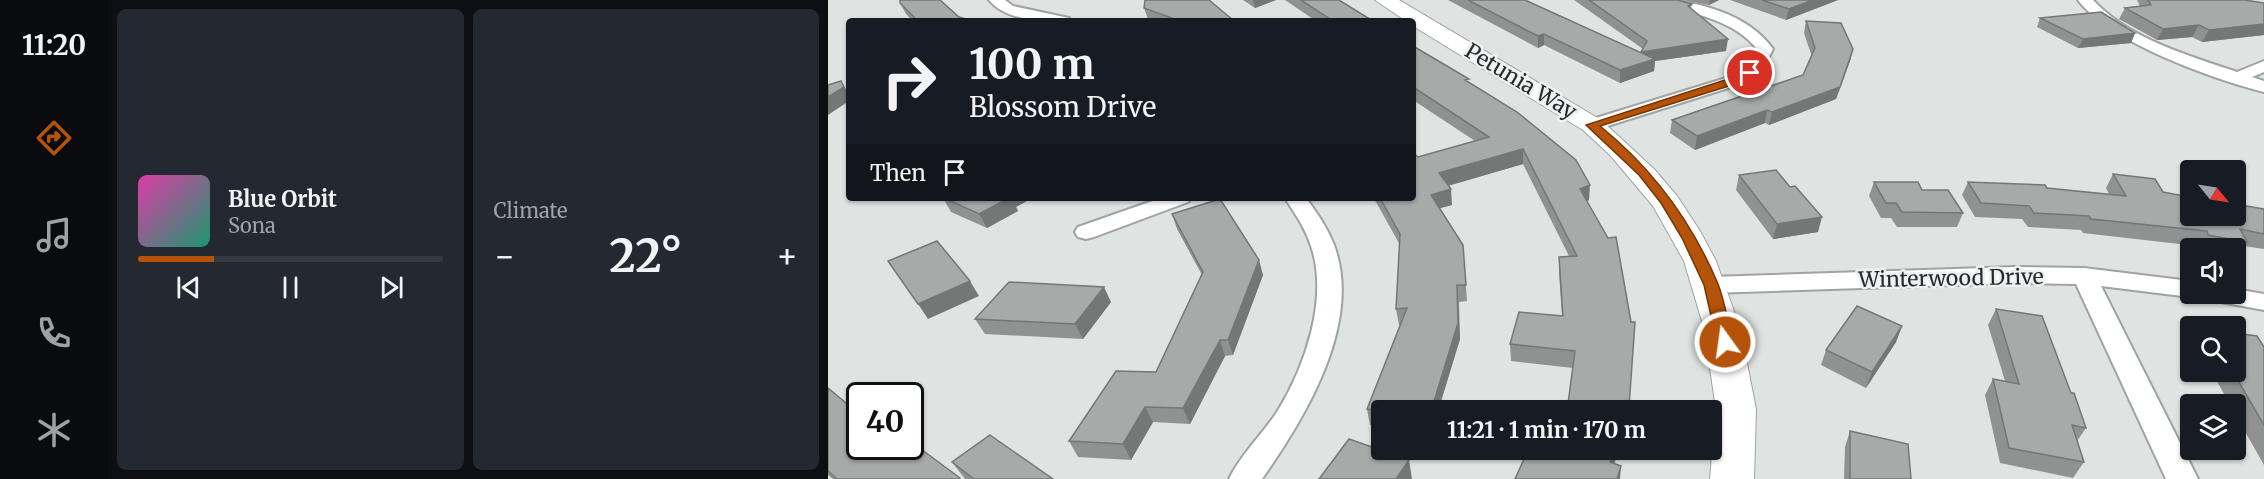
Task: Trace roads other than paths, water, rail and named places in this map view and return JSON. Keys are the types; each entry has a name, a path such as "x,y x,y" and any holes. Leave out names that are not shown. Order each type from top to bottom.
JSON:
{"street":[{"path":"996,0 1008,9 1050,18"},
{"name":"Petunia Way","path":"1385,0 1415,18"},
{"path":"1592,125 1729,82 1750,73 1763,62 1765,49 1757,37 1741,26 1663,0"},
{"path":"2085,0 2104,19 2157,48 2264,87"},
{"name":"Petunia Way","path":"1416,19 1592,125 1618,146 1644,172 1666,202 1688,238 1711,285 1725,342 1736,413 1732,479"},
{"path":"2237,78 2264,66"},
{"path":"1086,232 1173,201"},
{"path":"1245,479 1291,412 1318,355 1329,307 1328,266 1316,228 1297,201"},
{"name":"Winterwood Drive","path":"1711,285 2015,275 2084,276 2180,288"},
{"path":"2084,276 2182,479"},
{"path":"2246,299 2264,302"}]}
